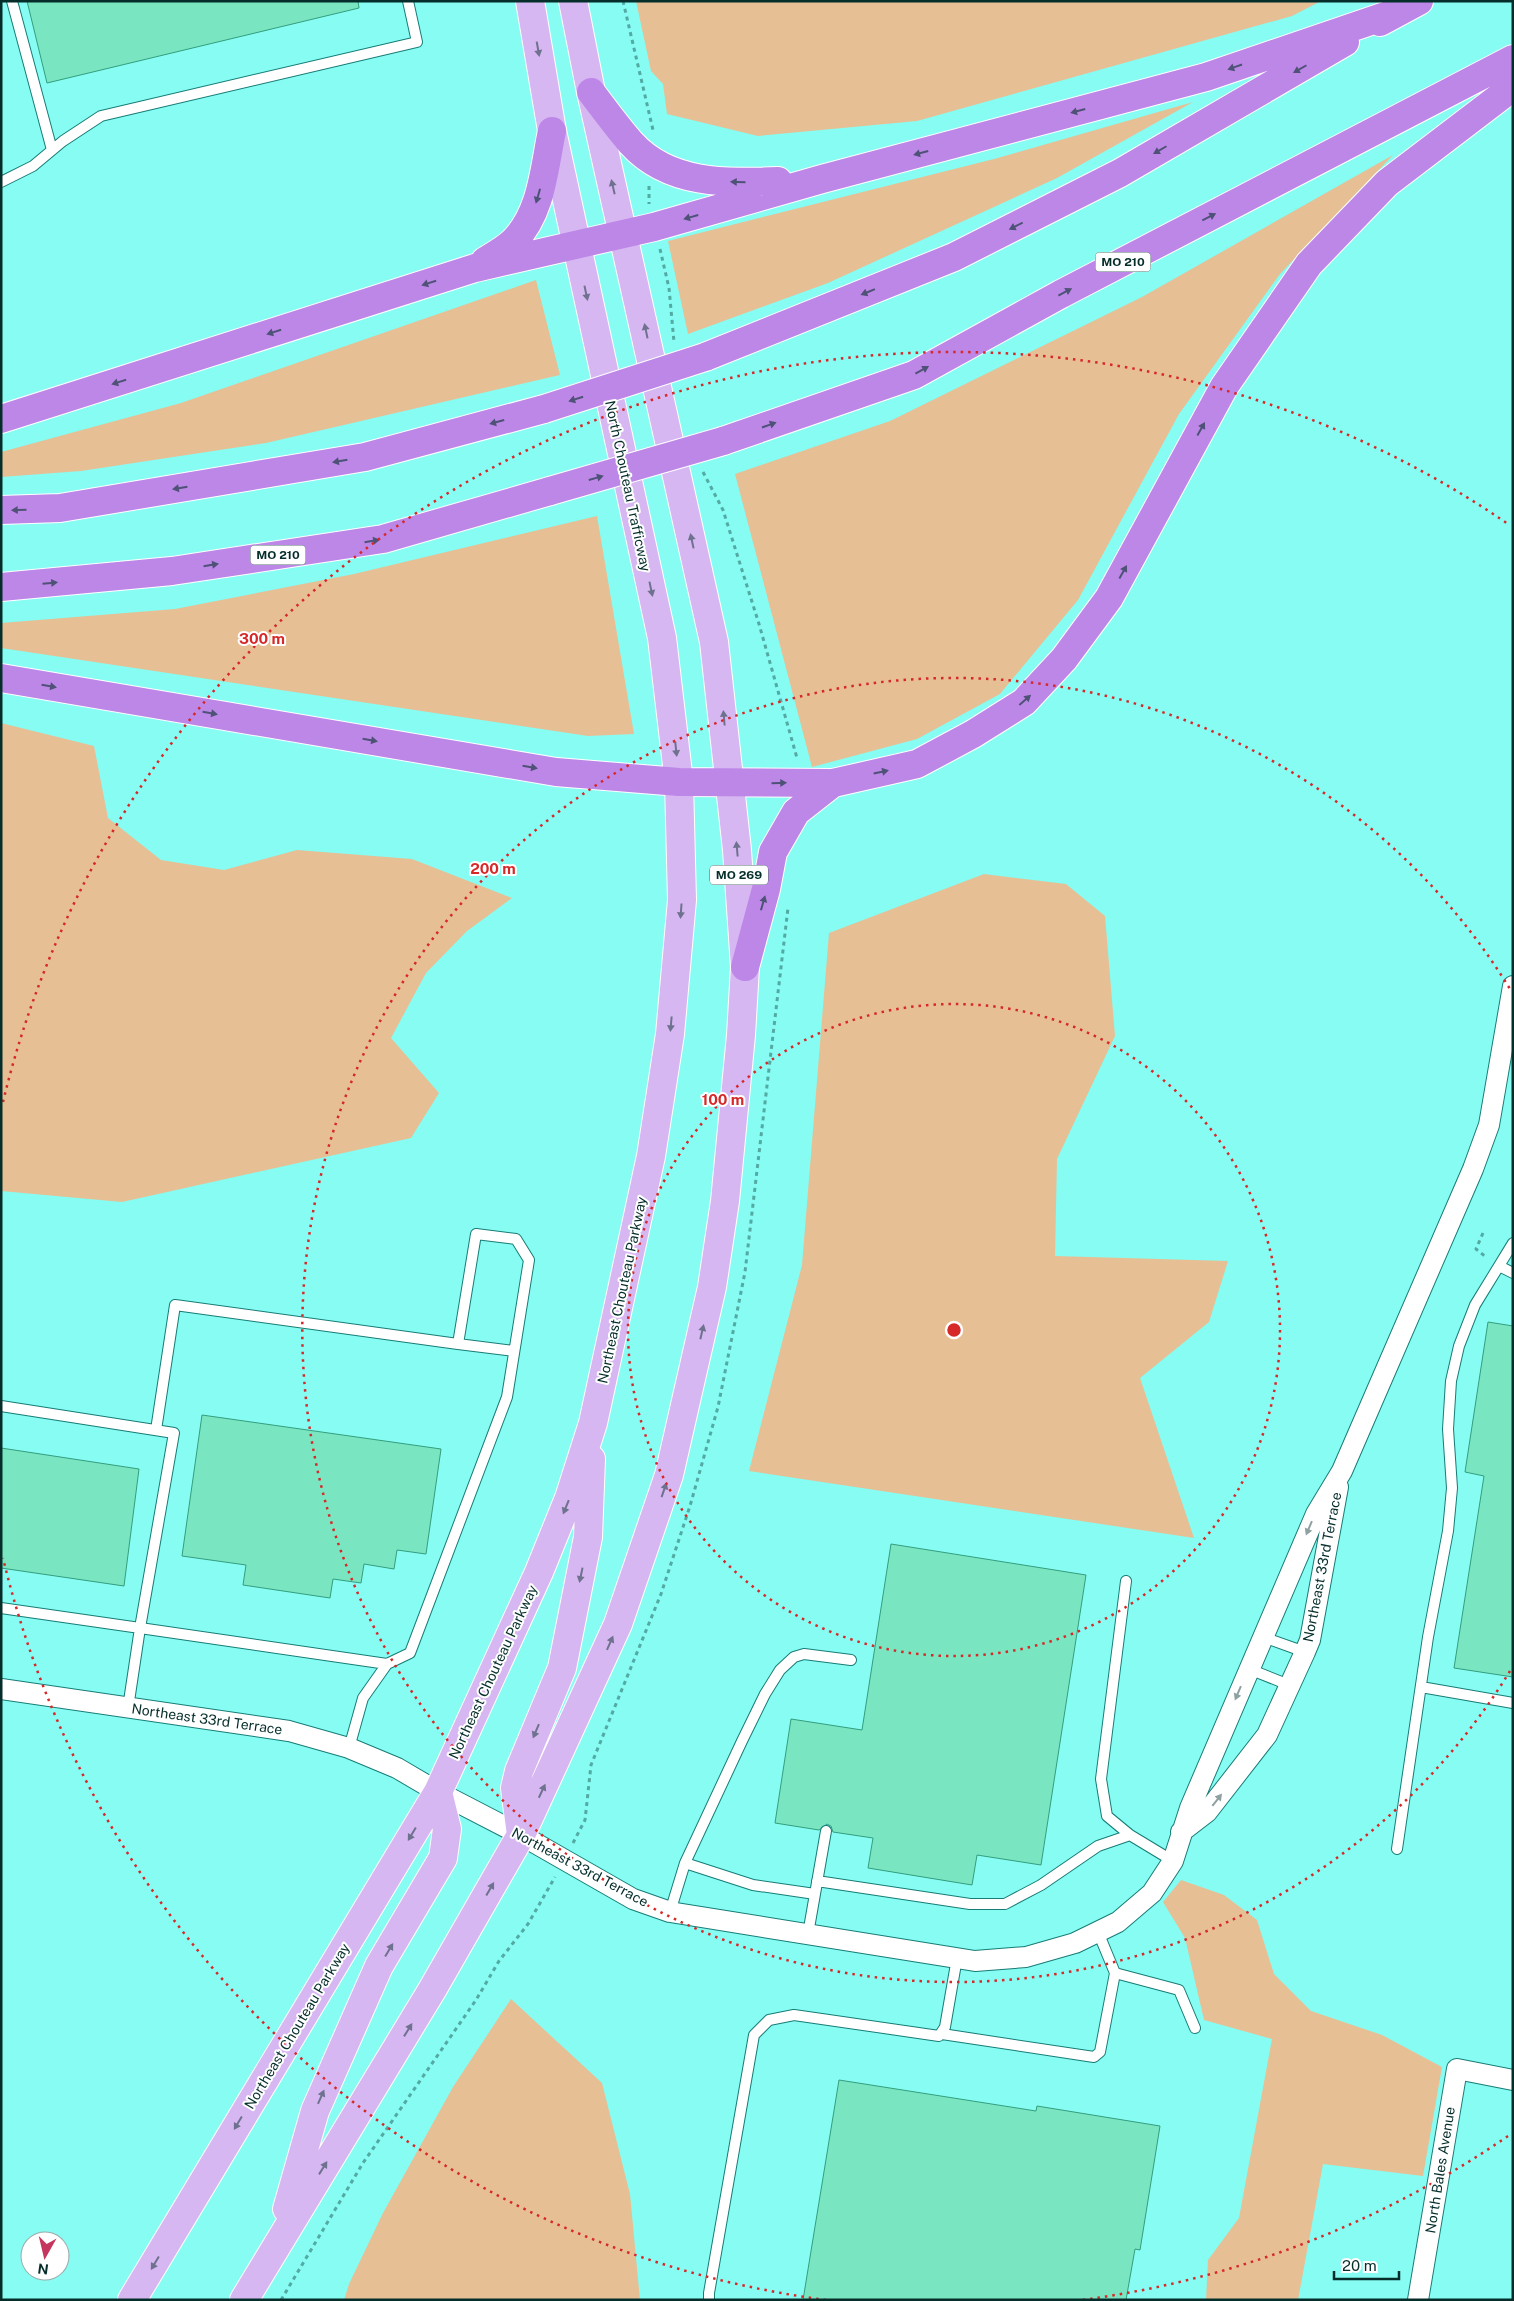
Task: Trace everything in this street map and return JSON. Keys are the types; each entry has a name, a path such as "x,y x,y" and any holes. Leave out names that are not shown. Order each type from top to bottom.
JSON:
{"highway":[{"path":"1,419 475,268 624,234 1206,76 1408,7"},
{"path":"1,510 60,508 365,457 544,409 705,357 954,257 1120,173 1408,7"},
{"name":"MO 210","path":"1,587 172,571 383,539 723,440 914,375 1061,294 1513,59"},
{"path":"1,678 556,772 679,782 730,784 834,783 917,764 973,734 1024,702 1064,660 1109,598 1224,387 1309,264 1387,183 1513,87"},
{"path":"591,92 632,144 651,160 675,174 712,182 822,179"},
{"path":"475,268 513,243 528,225 539,197 552,131"},
{"path":"745,967 766,890 773,852 796,812 834,783"}],"main road":[{"name":"North Chouteau Trafficway","path":"530,1 552,131 662,638 679,782 682,900 676,975"},
{"path":"574,1 591,92 714,642 730,784"},
{"name":"MO 269","path":"730,784 745,967"},
{"path":"244,2300 432,1990 521,1835 618,1624 669,1475 712,1287 735,1116 745,967"},
{"name":"Northeast Chouteau Parkway","path":"132,2300 438,1792 539,1572 569,1498 592,1422 651,1156 668,1052 676,975"},
{"path":"521,1835 515,1788 519,1771 562,1668 588,1537 592,1422"},
{"path":"277,2244 315,2111 379,1966 443,1858 447,1829 438,1792"}],"street":[{"name":"Northeast 33rd Terrace","path":"1,1689 289,1731 348,1748 397,1768 633,1898 670,1912 975,1961 1026,1957 1075,1943 1118,1922 1152,1892 1173,1861 1181,1832 1316,1514 1342,1470 1457,1209 1489,1125 1513,986"},
{"name":"Northeast 33rd Terrace","path":"1181,1832 1207,1812 1267,1735 1305,1652 1310,1640 1342,1470"},
{"name":"North Bales Avenue","path":"1418,2300 1457,2069 1513,2080"}],"lane":[{"path":"12,1 52,150"},
{"path":"1,182 33,166 52,150 101,116 417,42 408,1"},
{"path":"348,1748 364,1698 387,1664 410,1653 507,1397 529,1260 516,1239 476,1234 458,1344"},
{"path":"1396,1849 1448,1531 1452,1488 1448,1429 1452,1381 1459,1346 1475,1305 1513,1243"},
{"path":"1499,1266 1513,1273"},
{"path":"156,1430 175,1305 514,1351"},
{"path":"1,1406 174,1433 128,1708"},
{"path":"1126,1581 1101,1779 1107,1816 1130,1835 1173,1861"},
{"path":"1,1608 387,1664"},
{"path":"1263,1637 1305,1652"},
{"path":"670,1912 685,1863 765,1694 780,1670 794,1657 804,1654 851,1660"},
{"path":"1249,1669 1289,1685"},
{"path":"1421,1687 1513,1703"},
{"path":"808,1934 826,1831"},
{"path":"817,1881 970,1904 1004,1904 1041,1885 1098,1846 1130,1835"},
{"path":"685,1863 753,1885 815,1894"},
{"path":"709,2300 708,2293 754,2035 769,2020 794,2015 936,2036 942,2034 1094,2057 1100,2052 1115,1974 1098,1932"},
{"path":"942,2034 956,1958"},
{"path":"1115,1974 1179,1990 1195,2028"}],"path":[{"path":"1483,1234 1476,1249 1499,1266"}],"shaded area":[{"path":"636,1 1321,1 1292,16 917,121 758,136 667,114 663,84 651,71"},
{"path":"1193,102 1057,178 828,283 688,334 668,241 994,159"},
{"path":"1393,155 1280,274 1179,414 1078,600 1000,694 917,739 812,767 735,474 890,421 1142,297"},
{"path":"536,280 560,375 266,443 81,471 1,477 1,452 181,403"},
{"path":"597,516 634,734 588,736 1,648 1,623 175,609 354,574"},
{"path":"1,723 94,746 108,818 161,860 224,870 297,850 412,859 512,898 467,931 426,973 391,1038 439,1093 411,1138 122,1202 1,1191"},
{"path":"984,874 1066,884 1105,916 1115,1036 1057,1159 1055,1256 1228,1261 1209,1322 1140,1378 1194,1538 749,1471 802,1265 829,933"},
{"path":"1181,1880 1224,1895 1257,1920 1274,1974 1311,2011 1382,2035 1442,2067 1423,2176 1323,2164 1298,2300 1206,2300 1208,2260 1239,2218 1272,2039 1204,2020 1185,1938 1163,1902"},
{"path":"511,1999 602,2083 630,2194 640,2300 344,2300 349,2284 383,2213 453,2087"}],"building":[{"path":"27,1 358,1 359,8 47,83"},
{"path":"1488,1322 1513,1326 1513,1677 1454,1668 1484,1476 1465,1472"},
{"path":"202,1415 441,1449 426,1554 397,1550 394,1569 364,1564 361,1583 333,1579 330,1598 243,1585 246,1565 182,1556"},
{"path":"1,1448 139,1469 124,1586 1,1568"},
{"path":"891,1544 1086,1575 1041,1865 977,1855 972,1885 868,1868 873,1838 833,1832 831,1826 827,1824 819,1830 775,1823 791,1719 862,1730"},
{"path":"839,2080 1036,2111 1037,2106 1160,2126 1140,2250 1135,2249 1126,2300 803,2300"}]}
